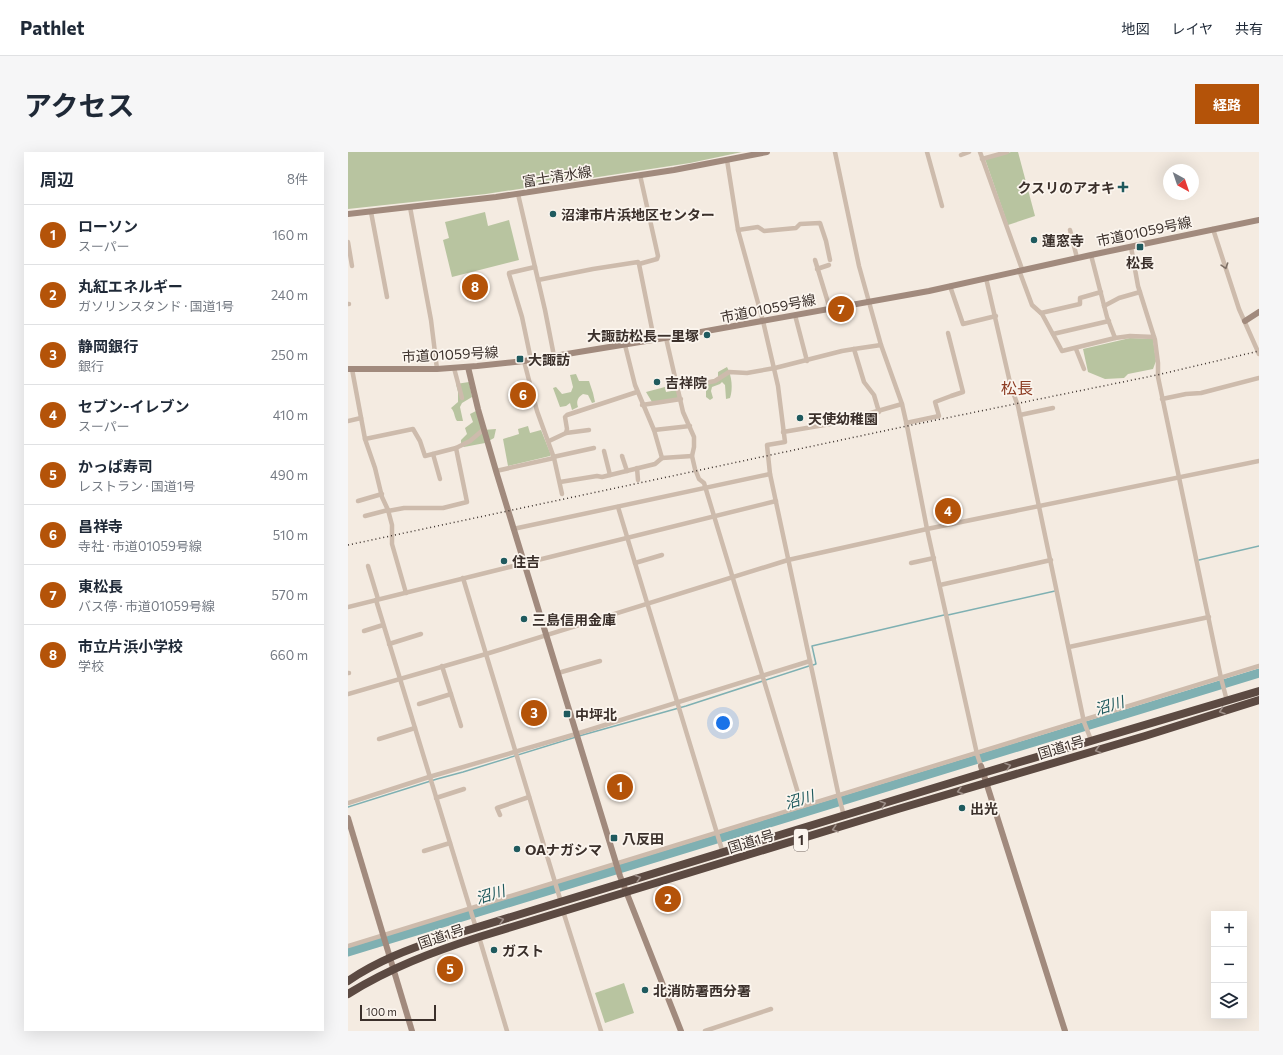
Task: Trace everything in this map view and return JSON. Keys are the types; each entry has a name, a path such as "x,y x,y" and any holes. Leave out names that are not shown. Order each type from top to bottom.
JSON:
{"highway":[{"name":"国道1号","path":"348,981 377,963 406,950 475,924 621,879 723,853 843,812 982,769 1090,737 1227,701 1259,691"},
{"name":"国道1号","path":"348,994 370,980 394,968 479,937 1259,700"}],"street":[{"name":"富士清水線","path":"348,214 410,208 518,194 640,175 767,152"},
{"path":"835,152 856,251 869,302 881,345 902,404 927,529 977,753 1065,1031"},
{"path":"928,152 942,206"},
{"path":"961,155 969,152"},
{"path":"980,152 1032,305 1041,313 1062,351 1076,349 1115,338 1130,336 1154,337"},
{"path":"982,159 1007,152"},
{"path":"727,160 738,230 763,321 780,393 785,442 767,445 770,474 843,812"},
{"path":"538,280 638,262 639,264 657,259 658,256 640,175"},
{"path":"518,194 554,356"},
{"path":"410,208 431,320 437,369"},
{"path":"371,212 387,297"},
{"name":"市道01059号線","path":"350,369 437,369 468,367 524,361 625,345 869,302 1259,220"},
{"path":"738,230 758,227 764,231 796,228 800,224 820,223 826,241 829,262 816,269"},
{"path":"1213,229 1244,318 1259,354"},
{"path":"1070,230 1077,258"},
{"path":"348,242 352,266"},
{"path":"1130,247 1140,292 1154,337 1158,363 1157,375 1221,679 1227,701"},
{"path":"1090,255 1104,306 1115,338"},
{"path":"815,260 816,269 830,308"},
{"path":"639,264 654,339"},
{"path":"531,360 522,318 509,273 535,267"},
{"path":"986,278 996,316 1011,387 1018,406 1084,721 1090,737"},
{"path":"950,286 963,324 996,316"},
{"path":"1041,313 1080,304 1080,298 1101,292"},
{"path":"1104,306 1119,298 1140,292"},
{"path":"1244,318 1250,317 1259,312"},
{"path":"796,315 807,361"},
{"path":"1053,334 1109,321"},
{"path":"906,424 939,416 935,402 963,392 948,333"},
{"path":"666,338 683,412 694,437 692,456 696,474 706,487 802,806"},
{"path":"625,345 637,392 654,430 662,458"},
{"path":"678,388 715,381 729,372 747,373 807,361 842,351 881,345"},
{"path":"854,349 864,382 874,395 879,412"},
{"path":"1076,349 1084,370"},
{"path":"524,361 537,411 554,457 562,494"},
{"path":"468,367 513,529 616,864 681,1031"},
{"path":"454,368 462,398"},
{"path":"350,369 365,439 392,525 392,544 406,593"},
{"path":"1162,399 1186,394 1202,393 1259,378"},
{"path":"566,433 567,429 565,417 567,415 637,392"},
{"path":"642,405 681,399"},
{"path":"783,432 836,424 902,404"},
{"path":"1020,415 1054,408"},
{"path":"348,421 361,418"},
{"path":"654,430 690,426"},
{"path":"365,439 413,429 420,441 425,456 456,448 470,441 484,429"},
{"path":"549,441 566,433 589,430"},
{"path":"365,516 388,510 404,508 443,508 467,502 456,448"},
{"path":"496,471 594,448"},
{"path":"604,451 610,475"},
{"path":"433,454 440,478"},
{"path":"622,456 627,471"},
{"path":"560,482 627,471 655,464 662,458 692,456"},
{"path":"348,694 486,654 546,634 788,560 1179,476 1259,461"},
{"path":"637,468 638,480"},
{"path":"513,529 770,474"},
{"path":"358,500 382,494"},
{"path":"348,607 776,501"},
{"path":"618,507 626,538 648,603 723,853"},
{"path":"635,563 662,555"},
{"path":"910,563 934,558"},
{"path":"940,585 1051,560"},
{"path":"368,566 383,625 475,924"},
{"path":"463,578 560,899"},
{"path":"1069,647 1209,617"},
{"path":"364,631 383,625"},
{"path":"389,644 421,634"},
{"path":"558,673 600,661"},
{"path":"348,804 429,777 515,752 577,737 677,703 810,661"},
{"path":"442,666 461,726"},
{"path":"348,946 384,937 470,909 717,834 802,806 1084,721 1259,666"},
{"path":"419,704 451,694"},
{"path":"378,739 415,728"},
{"path":"436,798 464,789"},
{"path":"500,815 497,808 529,797"},
{"path":"348,818 412,1031"},
{"path":"424,852 450,843"},
{"path":"563,911 601,1031"},
{"path":"479,937 507,1031"},
{"path":"705,1031 772,1009"}],"green space":[{"path":"348,152 742,152 690,163 486,194 348,209"},
{"path":"1011,152 1018,152 1035,216 1008,225 985,159"},
{"path":"485,212 488,226 509,220 519,260 452,277 443,240 449,238 445,222"},
{"path":"1130,338 1153,339 1156,361 1153,369 1128,374 1124,378 1105,379 1088,372 1083,349"},
{"path":"727,367 732,382 730,398 726,399 725,385 722,382 712,387 711,391 713,398 710,400 706,397 706,385 718,377 718,372"},
{"path":"576,374 579,381 589,381 595,402 592,403 588,395 583,394 578,399 578,407 572,410 570,403 566,406 560,407 553,388 556,387 562,394 571,392 573,387 570,375"},
{"path":"469,382 472,397 462,403 460,407 463,421 457,421 451,408 458,402 456,384"},
{"path":"665,387 666,392 677,390 680,398 652,402 646,392"},
{"path":"476,411 483,430 496,429 494,438 485,443 464,447 461,445 461,440 467,434 465,428 473,422 470,414"},
{"path":"528,426 530,433 541,430 551,455 508,466 503,439 519,434 518,429"},
{"path":"624,983 634,1013 605,1023 595,993"}],"waterway":[{"path":"1199,560 1259,546"},
{"path":"948,615 1055,591"},
{"path":"813,665 816,664 812,646 944,615"},
{"path":"579,736 686,706 809,666"},
{"name":"沼川","path":"348,952 1259,673"},
{"path":"348,807 576,737"}],"railway":[{"path":"348,545 907,426 1157,375 1259,351"}],"place":[{"name":"クスリのアオキ","path":"1123,187"},
{"name":"沼津市片浜地区センター","path":"553,214"},
{"name":"蓮窓寺","path":"1034,240"},
{"name":"松長","path":"1140,247"},
{"name":"市立片浜小学校","path":"475,287"},
{"name":"東松長","path":"841,309"},
{"name":"大諏訪松長一里塚","path":"707,335"},
{"name":"大諏訪","path":"520,359"},
{"name":"吉祥院","path":"657,382"},
{"name":"昌祥寺","path":"523,395"},
{"name":"天使幼稚園","path":"800,418"},
{"name":"セブン-イレブン","path":"948,511"},
{"name":"住吉","path":"504,561"},
{"name":"三島信用金庫","path":"524,619"},
{"name":"静岡銀行","path":"534,713"},
{"name":"中坪北","path":"567,714"},
{"name":"ローソン","path":"620,787"},
{"name":"出光","path":"962,808"},
{"name":"八反田","path":"614,838"},
{"name":"OAナガシマ","path":"517,849"},
{"name":"丸紅エネルギー","path":"668,899"},
{"name":"ガスト","path":"494,950"},
{"name":"かっぱ寿司","path":"450,969"},
{"name":"北消防署西分署","path":"645,990"}],"district":[{"name":"松長","path":"1017,387"}]}
